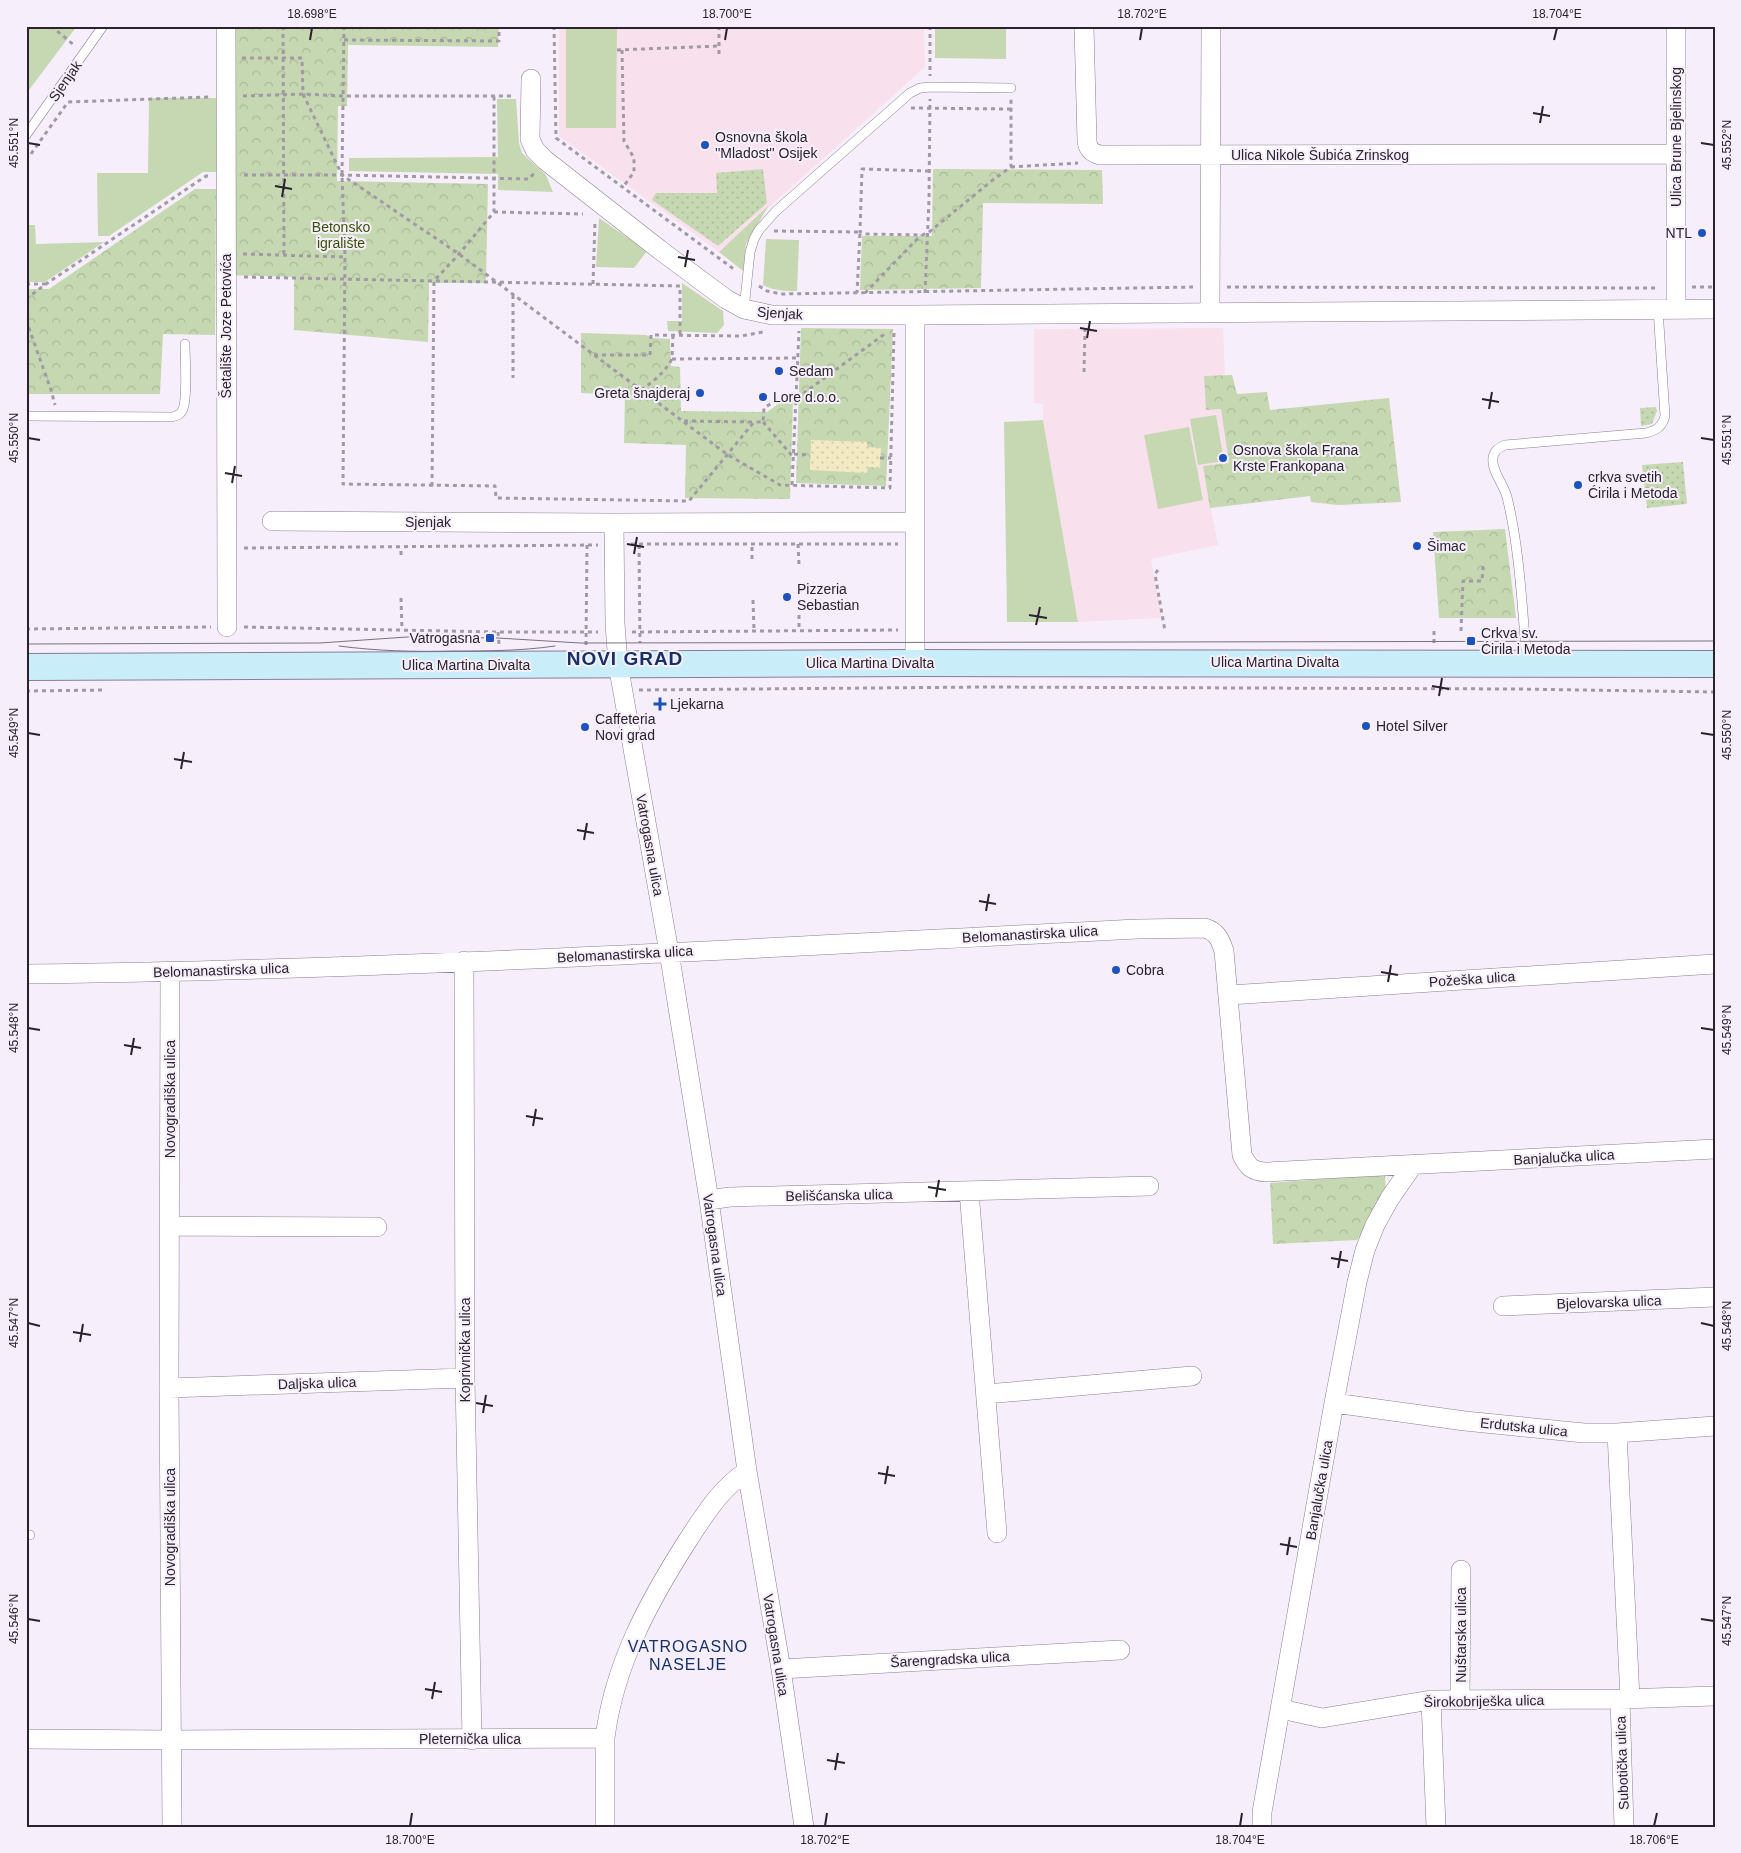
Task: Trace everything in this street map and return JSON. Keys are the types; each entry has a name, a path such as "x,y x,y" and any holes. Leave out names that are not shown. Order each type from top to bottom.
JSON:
{"street":[{"name":"Šetalište Joze Petovića","path":"226,26 227,627"},
{"path":"1084,26 1087,141 1088,148 1093,153"},
{"path":"1210,313 1211,26"},
{"name":"Ulica Brune Bjelinskog","path":"1667,309 1675,288 1676,26"},
{"name":"Sjenjak","path":"530,88 530,139 536,150 545,160 726,299 744,309 772,315 915,316 1715,309"},
{"name":"Ulica Nikole Šubića Zrinskog","path":"1093,153 1108,156 1676,154"},
{"path":"915,316 915,663"},
{"name":"Sjenjak","path":"272,521 915,522"},
{"path":"614,523 615,632 628,672"},
{"name":"Ulica Martina Divalta","path":"26,667 586,664 628,672 915,663 1527,662 1715,664"},
{"name":"Vatrogasna ulica","path":"628,672 669,952 709,1200 747,1471 781,1669 804,1827"},
{"name":"Belomanastirska ulica","path":"26,974 170,972 464,961 1194,927 1213,931 1220,939 1224,951 1229,995"},
{"name":"Koprivnička ulica","path":"464,961 465,1378 472,1740"},
{"name":"Požeška ulica","path":"1229,995 1715,964"},
{"name":"Novogradiška ulica","path":"170,972 169,1388 172,1827"},
{"name":"Banjalučka ulica","path":"1229,995 1242,1155 1246,1164 1254,1171 1413,1165 1715,1149"},
{"name":"Banjalučka ulica","path":"1262,1827 1262,1812 1357,1282 1365,1250 1375,1226 1390,1198 1413,1165"},
{"name":"Belišćanska ulica","path":"709,1200 730,1197 1149,1186"},
{"path":"969,1191 997,1534"},
{"path":"170,1226 377,1228"},
{"name":"Bjelovarska ulica","path":"1503,1306 1715,1298"},
{"path":"986,1394 1192,1376"},
{"name":"Daljska ulica","path":"169,1388 465,1378"},
{"name":"Erdutska ulica","path":"1334,1403 1465,1421 1584,1433 1715,1426"},
{"path":"1617,1432 1625,1699"},
{"path":"606,1827 604,1738 625,1658 643,1615 664,1578 707,1512 734,1480 747,1471"},
{"name":"Nuštarska ulica","path":"1460,1700 1461,1570"},
{"name":"Šarengradska ulica","path":"781,1669 1120,1650"},
{"name":"Širokobriješka ulica","path":"1281,1706 1290,1711 1322,1718 1431,1700 1625,1699 1715,1696"},
{"name":"Subotička ulica","path":"1624,1827 1625,1699"},
{"path":"1431,1700 1436,1827"},
{"name":"Pleternička ulica","path":"26,1739 472,1740 604,1738"}],"lane":[{"name":"Sjenjak","path":"26,135 103,26"},
{"path":"744,309 750,252 759,230 776,211 910,93 920,88 931,87 1010,88"},
{"path":"1527,662 1511,514 1504,487 1493,467 1492,459 1496,451 1505,445 1646,433 1657,430 1665,416 1667,309"},
{"path":"26,416 178,416 185,400 186,344"}],"path":[{"path":"52,26 84,53"},
{"path":"283,26 284,255"},
{"path":"344,26 342,96 345,256 343,484 495,486 496,498 689,501 754,422"},
{"path":"344,40 499,41 500,26"},
{"path":"554,26 556,138 767,292 781,294 925,293 1210,287 1715,287"},
{"path":"719,26 719,56"},
{"path":"925,293 930,171 930,26"},
{"path":"617,50 719,46"},
{"path":"622,50 624,141 634,158 634,172 623,187"},
{"path":"226,57 302,58 303,94 342,175 459,254 728,455 780,485 890,488 894,326 797,398 780,398 764,408 763,422 794,456"},
{"path":"31,154 68,102 303,94 342,96 494,95 530,88"},
{"path":"1010,88 1011,167"},
{"path":"432,486 434,281 494,212 494,95"},
{"path":"903,108 1011,109"},
{"path":"774,224 768,231 922,235 928,233 1011,167 1078,164 1093,153"},
{"path":"26,299 206,176 342,175 529,178 545,160"},
{"path":"858,293 862,169 930,171"},
{"path":"494,212 586,214"},
{"path":"593,284 596,214"},
{"path":"865,293 922,235"},
{"path":"226,254 345,256"},
{"path":"226,277 680,286 680,335"},
{"path":"758,286 759,277"},
{"path":"26,284 46,284"},
{"path":"513,295 513,378"},
{"path":"26,320 51,390 57,416"},
{"path":"792,485 799,326"},
{"path":"1084,372 1085,326"},
{"path":"641,390 657,379 672,358 673,335"},
{"path":"672,358 798,358"},
{"path":"683,421 763,422"},
{"path":"794,456 810,455"},
{"path":"880,458 891,458"},
{"path":"628,672 638,632 639,544"},
{"path":"752,544 752,559"},
{"path":"798,544 798,564"},
{"path":"586,664 587,545"},
{"path":"401,547 401,555"},
{"path":"1461,631 1463,581 1482,581 1483,566"},
{"path":"1158,570 1156,580 1166,631"},
{"path":"401,598 402,630"},
{"path":"799,599 799,630"},
{"path":"753,600 754,630"},
{"path":"26,629 227,627 498,632 905,630"},
{"path":"1434,631 1434,646"},
{"path":"498,632 499,645"},
{"path":"628,672 642,691"},
{"path":"628,672 642,691"},
{"path":"642,691 985,687 1515,689 1715,692"},
{"path":"26,691 113,690"}],"shaded area":[{"name":"Osnovna škola ''Mladost'' Osijek","path":"559,26 924,26 925,67 719,252 559,136"},
{"name":"Osnova škola Frana Krste Frankopana","path":"1223,328 1225,375 1232,375 1237,395 1267,392 1270,410 1389,398 1401,502 1338,505 1311,502 1310,496 1211,508 1218,545 1151,559 1162,618 1078,622 1043,420 1043,404 1034,403 1034,329"}],"green space":[{"path":"28,26 77,26 26,94 26,28"},
{"name":"Betonsko igralište","path":"228,26 499,26 498,47 348,45 347,106 338,106 337,181 488,184 486,283 429,283 428,342 294,330 294,277 224,275"},
{"path":"566,26 617,26 616,128 566,128"},
{"path":"935,26 1006,26 1006,59 935,58"},
{"path":"149,98 221,98 222,172 203,172 109,236 98,236 97,173 148,173"},
{"path":"497,99 516,99 519,143 522,153 546,175 553,192 498,190 498,174 349,171 349,158 498,157"},
{"path":"763,169 767,203 718,246 652,200 656,193 717,193 716,173"},
{"path":"933,169 1102,170 1103,204 983,203 981,288 860,290 862,236 932,236"},
{"path":"195,189 216,189 215,335 163,334 160,394 26,394 26,289 49,289"},
{"path":"769,205 746,244 743,271 719,252"},
{"path":"599,218 647,251 634,268 596,267"},
{"path":"26,225 35,225 36,244 104,242 45,282 26,282"},
{"path":"766,239 799,240 797,291 775,290 763,285"},
{"path":"682,283 723,311 724,325 717,333 668,331 667,321 682,321"},
{"path":"801,328 893,329 886,486 796,483"},
{"path":"581,333 646,335 653,338 670,339 671,366 680,367 681,411 767,412 782,401 793,401 790,499 685,498 686,445 624,443 625,395 581,393"},
{"path":"1232,375 1237,394 1267,392 1270,410 1389,398 1401,502 1338,505 1311,502 1310,496 1210,508 1203,466 1229,463 1221,409 1206,410 1204,376"},
{"path":"1656,407 1657,411 1652,424 1641,426 1640,408"},
{"path":"1216,415 1224,461 1198,465 1190,419"},
{"path":"1043,420 1078,622 1007,622 1004,422"},
{"path":"1189,427 1203,500 1158,509 1144,435"},
{"path":"1683,462 1687,504 1647,508 1642,465"},
{"path":"1505,529 1516,618 1439,618 1433,532"},
{"path":"1385,1174 1386,1193 1378,1211 1357,1240 1273,1244 1270,1183"}],"sand":[{"path":"811,440 867,442 867,447 881,448 880,468 868,467 867,473 810,470"}],"tram line":[{"path":"26,644 320,643 407,637 498,638 580,643 1715,641"},
{"path":"339,646 381,650 424,651 504,650 555,646"}],"place":[{"name":"Osnovna škola ''Mladost'' Osijek","path":"705,145"},
{"name":"NTL","path":"1702,233"},
{"name":"Sedam","path":"779,371"},
{"name":"Greta šnajderaj","path":"700,393"},
{"name":"Lore d.o.o.","path":"763,397"},
{"name":"Osnova škola Frana Krste Frankopana","path":"1223,458"},
{"name":"crkva svetih Ćirila i Metoda","path":"1578,485"},
{"name":"Šimac","path":"1417,546"},
{"name":"Pizzeria Sebastian","path":"787,597"},
{"name":"Vatrogasna","path":"490,638"},
{"name":"Crkva sv. Ćirila i Metoda","path":"1471,641"},
{"name":"Ljekarna","path":"660,704"},
{"name":"Hotel Silver","path":"1366,726"},
{"name":"Caffeteria Novi grad","path":"585,727"},
{"name":"Cobra","path":"1116,970"}],"district":[{"name":"NOVI GRAD","path":"625,658"},
{"name":"VATROGASNO NASELJE","path":"688,1655"}]}
